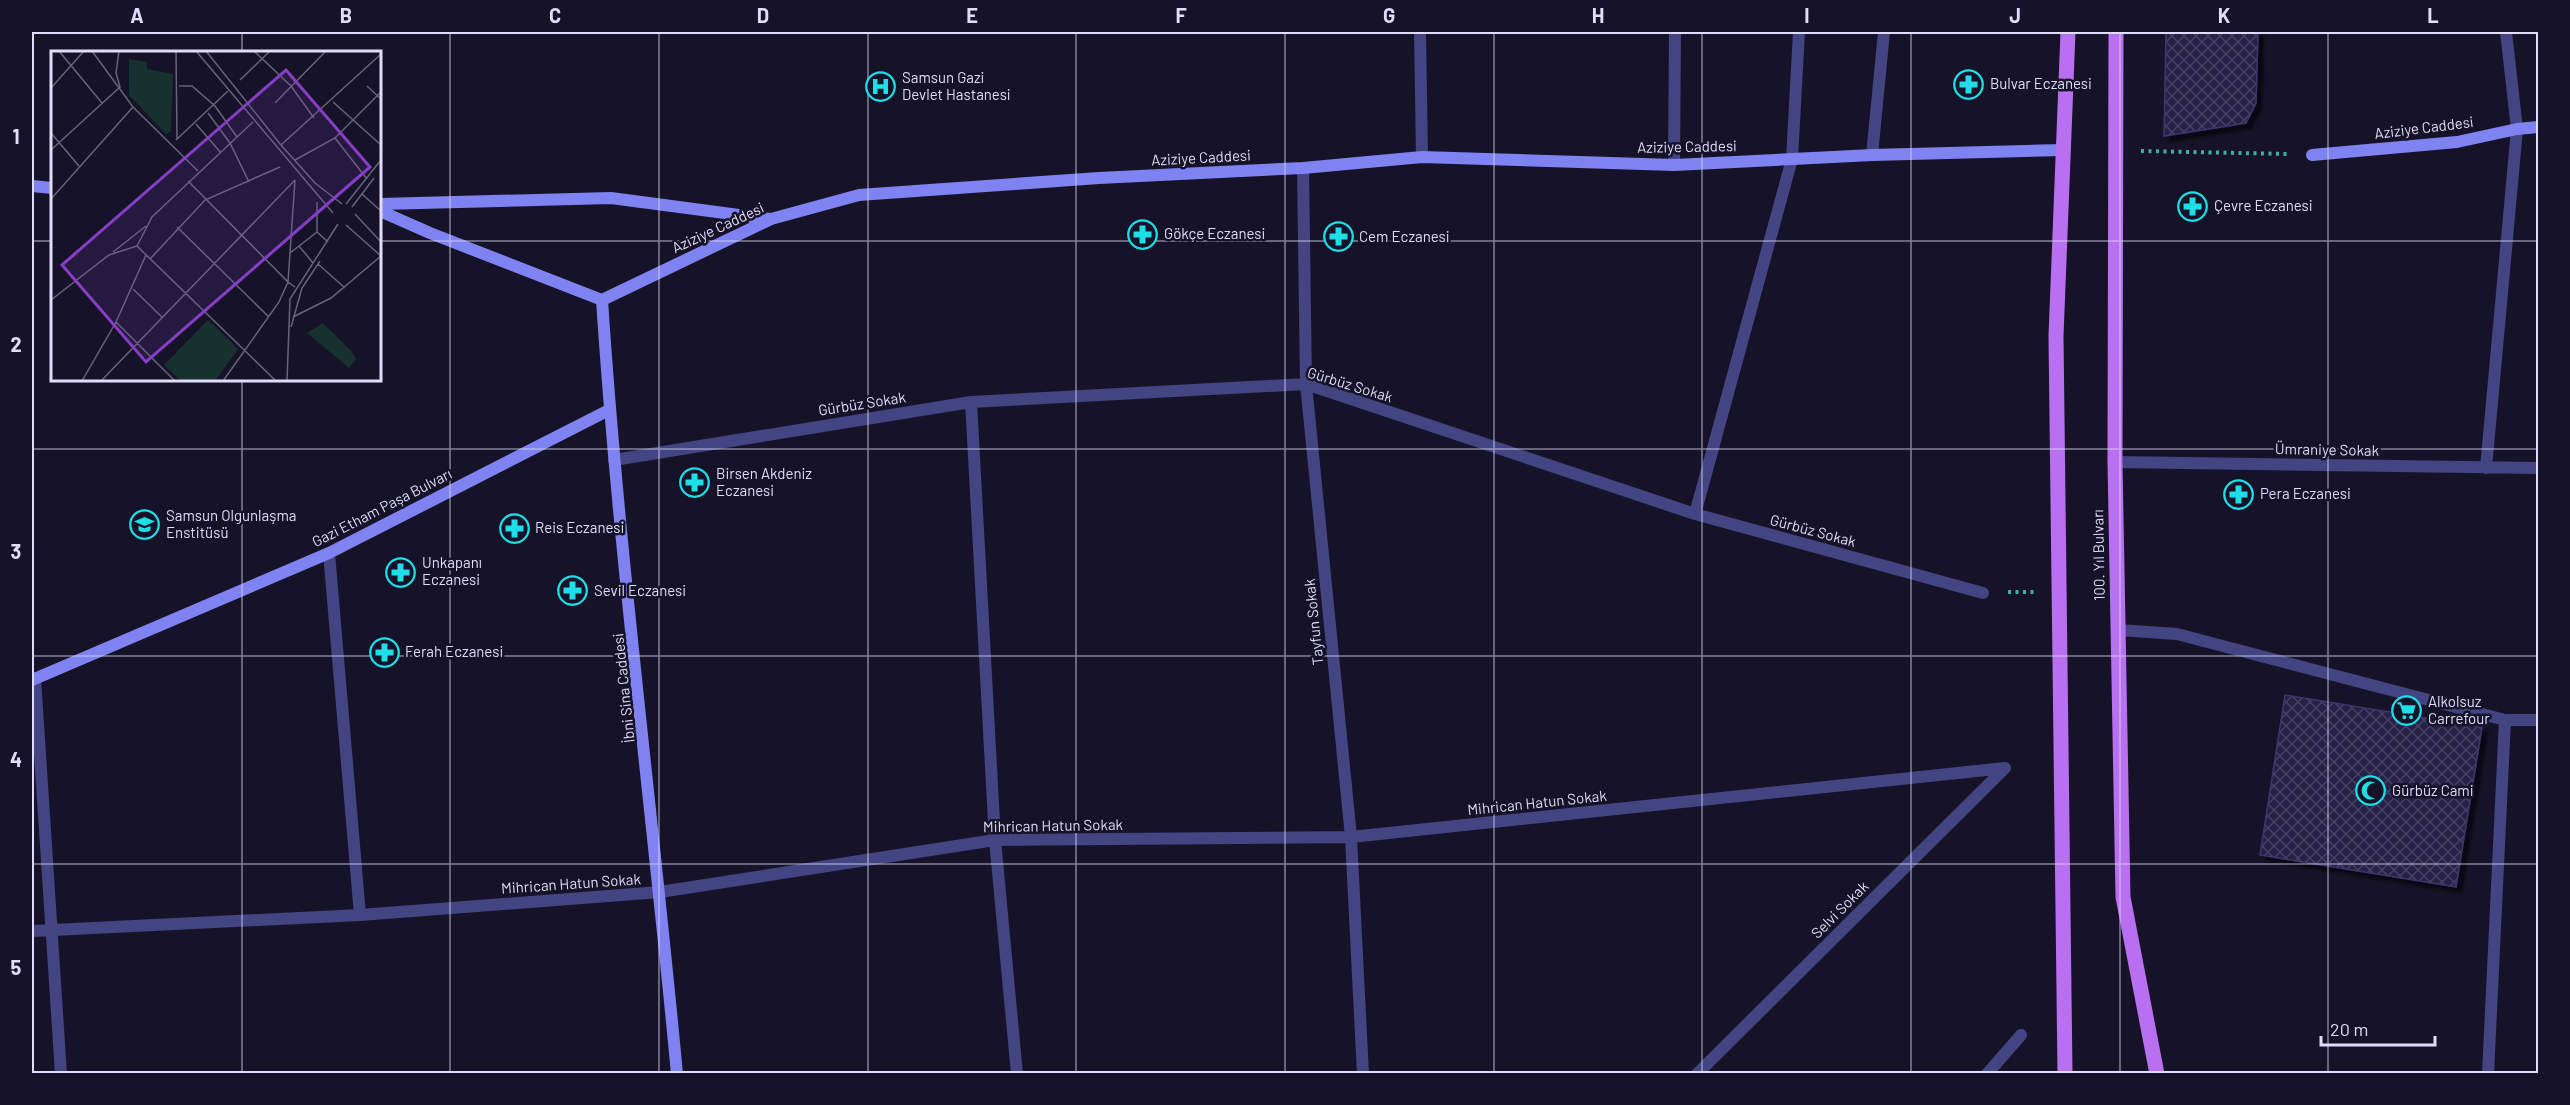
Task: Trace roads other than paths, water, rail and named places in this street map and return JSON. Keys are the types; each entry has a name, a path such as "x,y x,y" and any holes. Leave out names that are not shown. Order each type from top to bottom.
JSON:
{"main road":[{"path":"2065,1074 2056,336 2068,32"},
{"name":"100. Yıl Bulvarı","path":"2116,32 2115,462 2123,897 2157,1074"},
{"name":"Aziziye Caddesi","path":"2312,155 2457,142 2517,129 2538,127"},
{"name":"Aziziye Caddesi","path":"602,300 771,219 859,195 1099,178 1303,168 1422,157 1674,165 1872,155 2062,150"},
{"path":"32,186 51,188"},
{"path":"381,204 611,198 771,219"},
{"path":"381,211 602,300"},
{"name":"İbni Sina Caddesi","path":"602,300 609,410 677,1074"},
{"name":"Gazi Etham Paşa Bulvarı","path":"33,679 329,553 609,410"}],"street":[{"path":"1420,32 1422,157"},
{"path":"1674,165 1675,32"},
{"path":"1695,514 1792,159 1799,32"},
{"path":"1872,155 1884,32"},
{"path":"2486,468 2517,129 2506,32"},
{"name":"Tayfun Sokak","path":"1303,168 1306,384 1351,837 1363,1074"},
{"name":"Gürbüz Sokak","path":"614,460 971,402 1306,384 1695,514 1983,593"},
{"path":"971,402 994,840 1017,1074"},
{"name":"Ümraniye Sokak","path":"2115,462 2538,468"},
{"path":"329,553 360,915"},
{"path":"2118,630 2177,634 2505,720 2538,720"},
{"path":"33,679 61,1074"},
{"path":"2488,1074 2505,720"},
{"name":"Mihrican Hatun Sokak","path":"32,931 360,915 660,892 994,840 1351,837 2005,768"},
{"name":"Selvi Sokak","path":"1697,1074 2005,768"},
{"path":"1987,1074 2020,1035"}],"place":[{"name":"Bulvar Eczanesi","path":"1969,84"},
{"name":"Samsun Gazi Devlet Hastanesi","path":"881,87"},
{"name":"Çevre Eczanesi","path":"2193,206"},
{"name":"Gökçe Eczanesi","path":"1143,234"},
{"name":"Cem Eczanesi","path":"1338,237"},
{"name":"Birsen Akdeniz Eczanesi","path":"695,483"},
{"name":"Pera Eczanesi","path":"2239,494"},
{"name":"Samsun Olgunlaşma Enstitüsü","path":"145,525"},
{"name":"Reis Eczanesi","path":"514,528"},
{"name":"Unkapanı Eczanesi","path":"401,572"},
{"name":"Sevil Eczanesi","path":"573,591"},
{"name":"Ferah Eczanesi","path":"384,652"},
{"name":"Alkolsuz Carrefour","path":"2407,711"},
{"name":"Gürbüz Cami","path":"2371,791"}]}
